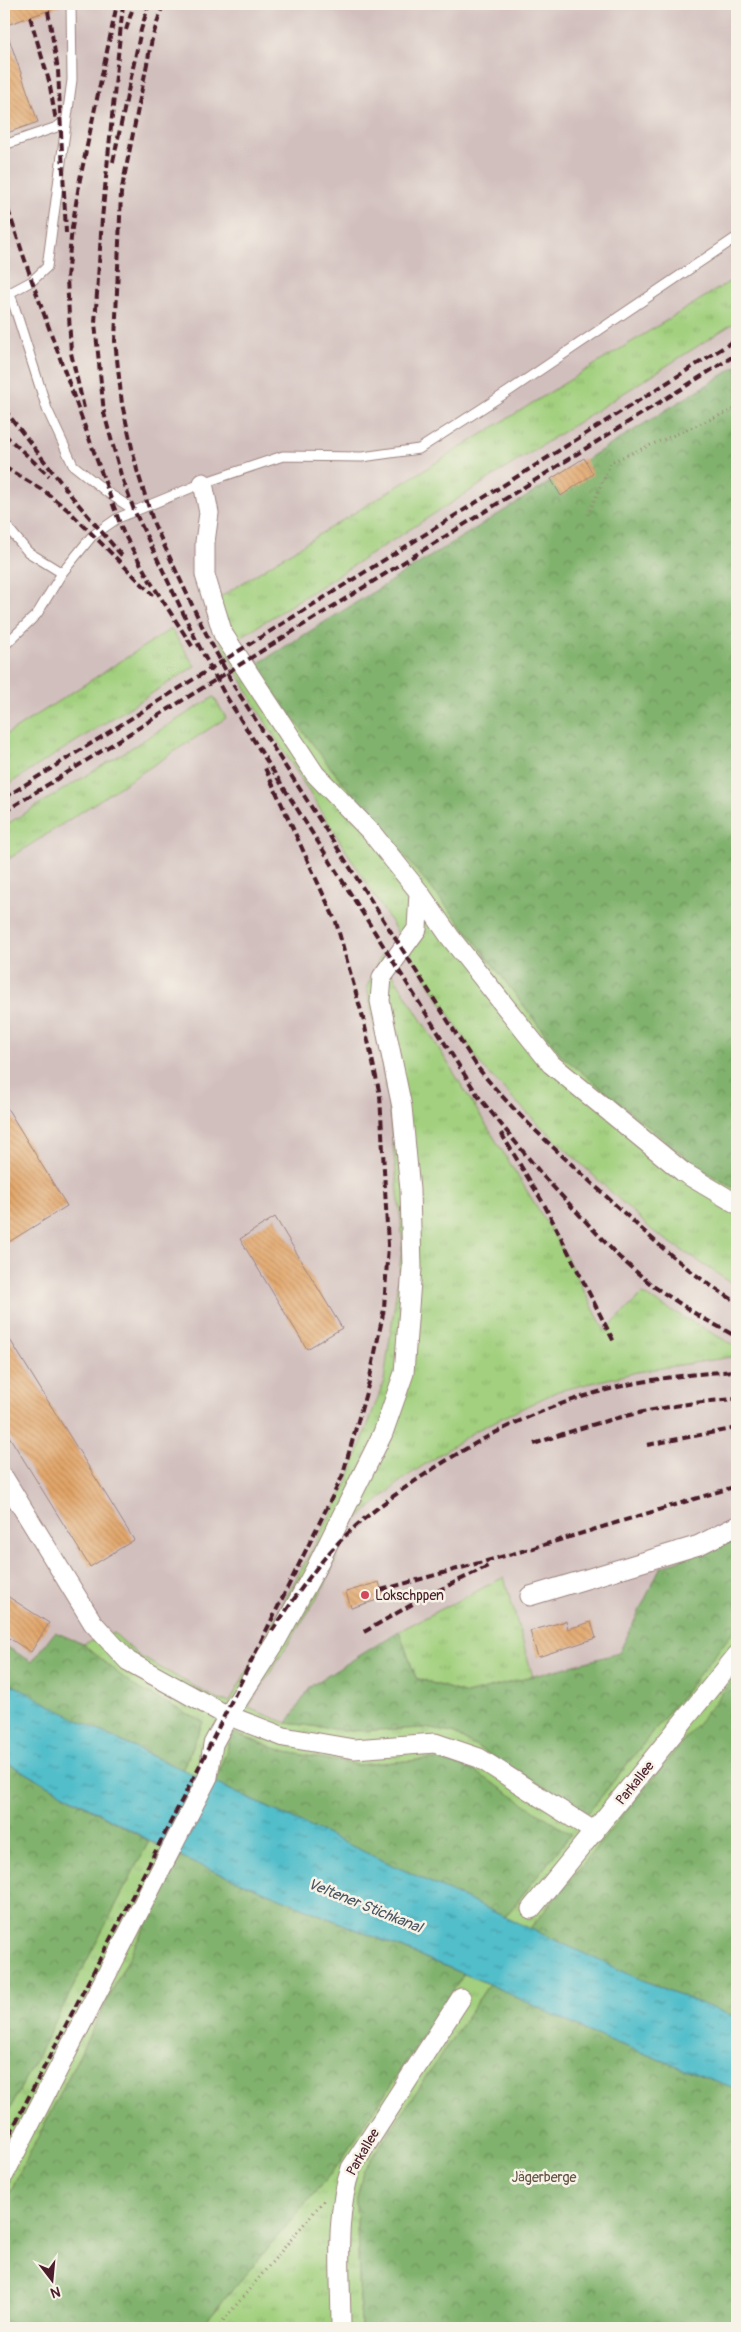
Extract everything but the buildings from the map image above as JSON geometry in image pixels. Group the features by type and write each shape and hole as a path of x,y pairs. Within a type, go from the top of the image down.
{"street":[{"path":"203,484 209,513 205,542 205,575 223,634 315,774 371,832 419,892 450,937 550,1064 684,1172 737,1204"},
{"path":"4,2175 208,1777 213,1744 228,1716 275,1643 315,1570 383,1432 404,1373 412,1268 410,1190 402,1107 380,1001 382,977 417,929 419,892"},
{"path":"4,1478 93,1623 128,1661 228,1716 284,1737 354,1749 435,1743 479,1758 595,1832"},
{"path":"530,1596 699,1545 737,1526"},
{"name":"Parkallee","path":"531,1909 737,1655"},
{"name":"Parkallee","path":"341,2328 340,2214 343,2190 351,2168 461,1998"}],"lane":[{"path":"71,4 72,72 47,267 32,281 7,295 47,409 73,465 108,493 134,510"},
{"path":"4,145 57,127 67,119"},
{"path":"4,646 37,614 62,573 92,536 118,518 203,484 283,456 362,457 419,449 509,391 737,237"},
{"path":"4,523 28,552 62,573"}],"path":[{"path":"588,515 611,462 737,408"},
{"path":"217,2328 306,2221"}],"shaded area":[{"path":"4,4 737,4 737,277 205,607 217,636 259,712 480,1064 533,1119 653,1231 737,1287 737,1347 643,1294 605,1332 556,1238 380,955 367,987 388,1096 403,1243 384,1381 345,1488 323,1537 230,1702 219,1700 139,1656 114,1633 83,1644 55,1632 32,1662 4,1645 4,862 226,718 214,697 4,826 4,787 195,666 171,629 4,736"},
{"path":"737,321 737,366 254,666 236,639"},
{"path":"737,1356 737,1535 660,1568 619,1653 533,1677 504,1578 399,1631 311,1686 287,1723 248,1708 325,1585 350,1525 403,1479 475,1431 558,1391 637,1372"}],"green space":[{"path":"737,277 737,321 236,640 330,767 468,932 562,1056 695,1165 737,1190 737,1287 653,1231 533,1119 480,1064 259,712 217,636 205,607"},
{"path":"737,366 737,1190 695,1165 562,1056 468,932 330,767 254,666"},
{"path":"171,629 195,666 4,787 4,736"},
{"path":"214,697 226,718 4,862 4,826"},
{"path":"381,955 556,1238 605,1331 642,1294 737,1347 737,1356 637,1372 558,1391 475,1431 403,1479 350,1526 325,1585 248,1708 287,1723 350,1731 426,1728 453,1733 588,1813 737,1627 737,1675 530,1929 505,1917 571,1834 431,1759 357,1765 286,1752 233,1733 215,1783 182,1770 203,1722 132,1685 83,1644 114,1633 139,1656 219,1700 230,1702 345,1488 384,1381 403,1243 388,1096 367,987"},
{"path":"737,1535 737,1627 588,1813 453,1733 426,1728 350,1731 287,1723 311,1686 399,1631 416,1678 467,1694 619,1653 660,1568"},
{"path":"504,1577 533,1677 467,1694 416,1678 399,1631"},
{"path":"55,1632 83,1644 132,1685 203,1722 182,1770 62,1713 4,1680 4,1645 32,1662"},
{"path":"737,1675 737,2018 635,1977 530,1929"},
{"path":"233,1733 286,1752 357,1765 432,1759 470,1768 571,1834 505,1917 215,1783"},
{"path":"4,1761 149,1841 4,2120"},
{"path":"149,1841 180,1857 4,2204 4,2120"},
{"path":"180,1857 464,1974 338,2165 200,2328 4,2328 4,2204"},
{"path":"464,1974 489,1984 363,2171 356,2203 361,2328 200,2328 338,2165"},
{"name":"Jägerberge","path":"489,1984 591,2033 737,2089 737,2328 361,2328 356,2203 363,2171"}],"water":[{"name":"Veltener Stichkanal","path":"4,1680 81,1722 134,1748 215,1783 635,1977 737,2018 737,2089 591,2033 489,1984 180,1857 4,1761"}],"railway":[{"path":"84,408 71,353 67,278 72,228 80,179 117,4"},
{"path":"123,4 102,219 95,323 104,413 121,475 134,510 197,642 224,693 478,1096 543,1176 619,1257 653,1286 699,1316 737,1337"},
{"path":"126,30 134,4"},
{"path":"113,162 141,30 149,4"},
{"path":"163,4 152,39 121,193 115,341 122,404 137,470 154,524 202,626 234,686 478,1068 505,1100 534,1129 646,1233 699,1277 737,1302"},
{"path":"48,11 58,70 66,233"},
{"path":"30,17 49,81 56,121"},
{"path":"4,198 123,532 150,581 194,649"},
{"path":"4,798 737,339"},
{"path":"4,812 737,354"},
{"path":"4,409 73,498 123,557"},
{"path":"4,434 49,476"},
{"path":"4,467 43,490 69,511 153,595"},
{"path":"4,2145 199,1767 342,1477 369,1382 384,1309 388,1245 380,1095 363,1018 336,922 265,768"},
{"path":"501,1133 545,1206 614,1342"},
{"path":"272,1631 322,1561 353,1529 377,1508 404,1489 480,1441 514,1423 584,1396 657,1379 737,1371"},
{"path":"534,1444 584,1427 634,1414 685,1404 737,1399"},
{"path":"647,1445 737,1428"},
{"path":"381,1590 530,1549 737,1486"},
{"path":"364,1632 425,1597 488,1566"}],"place":[{"name":"Lokschppen","path":"365,1595"}]}
